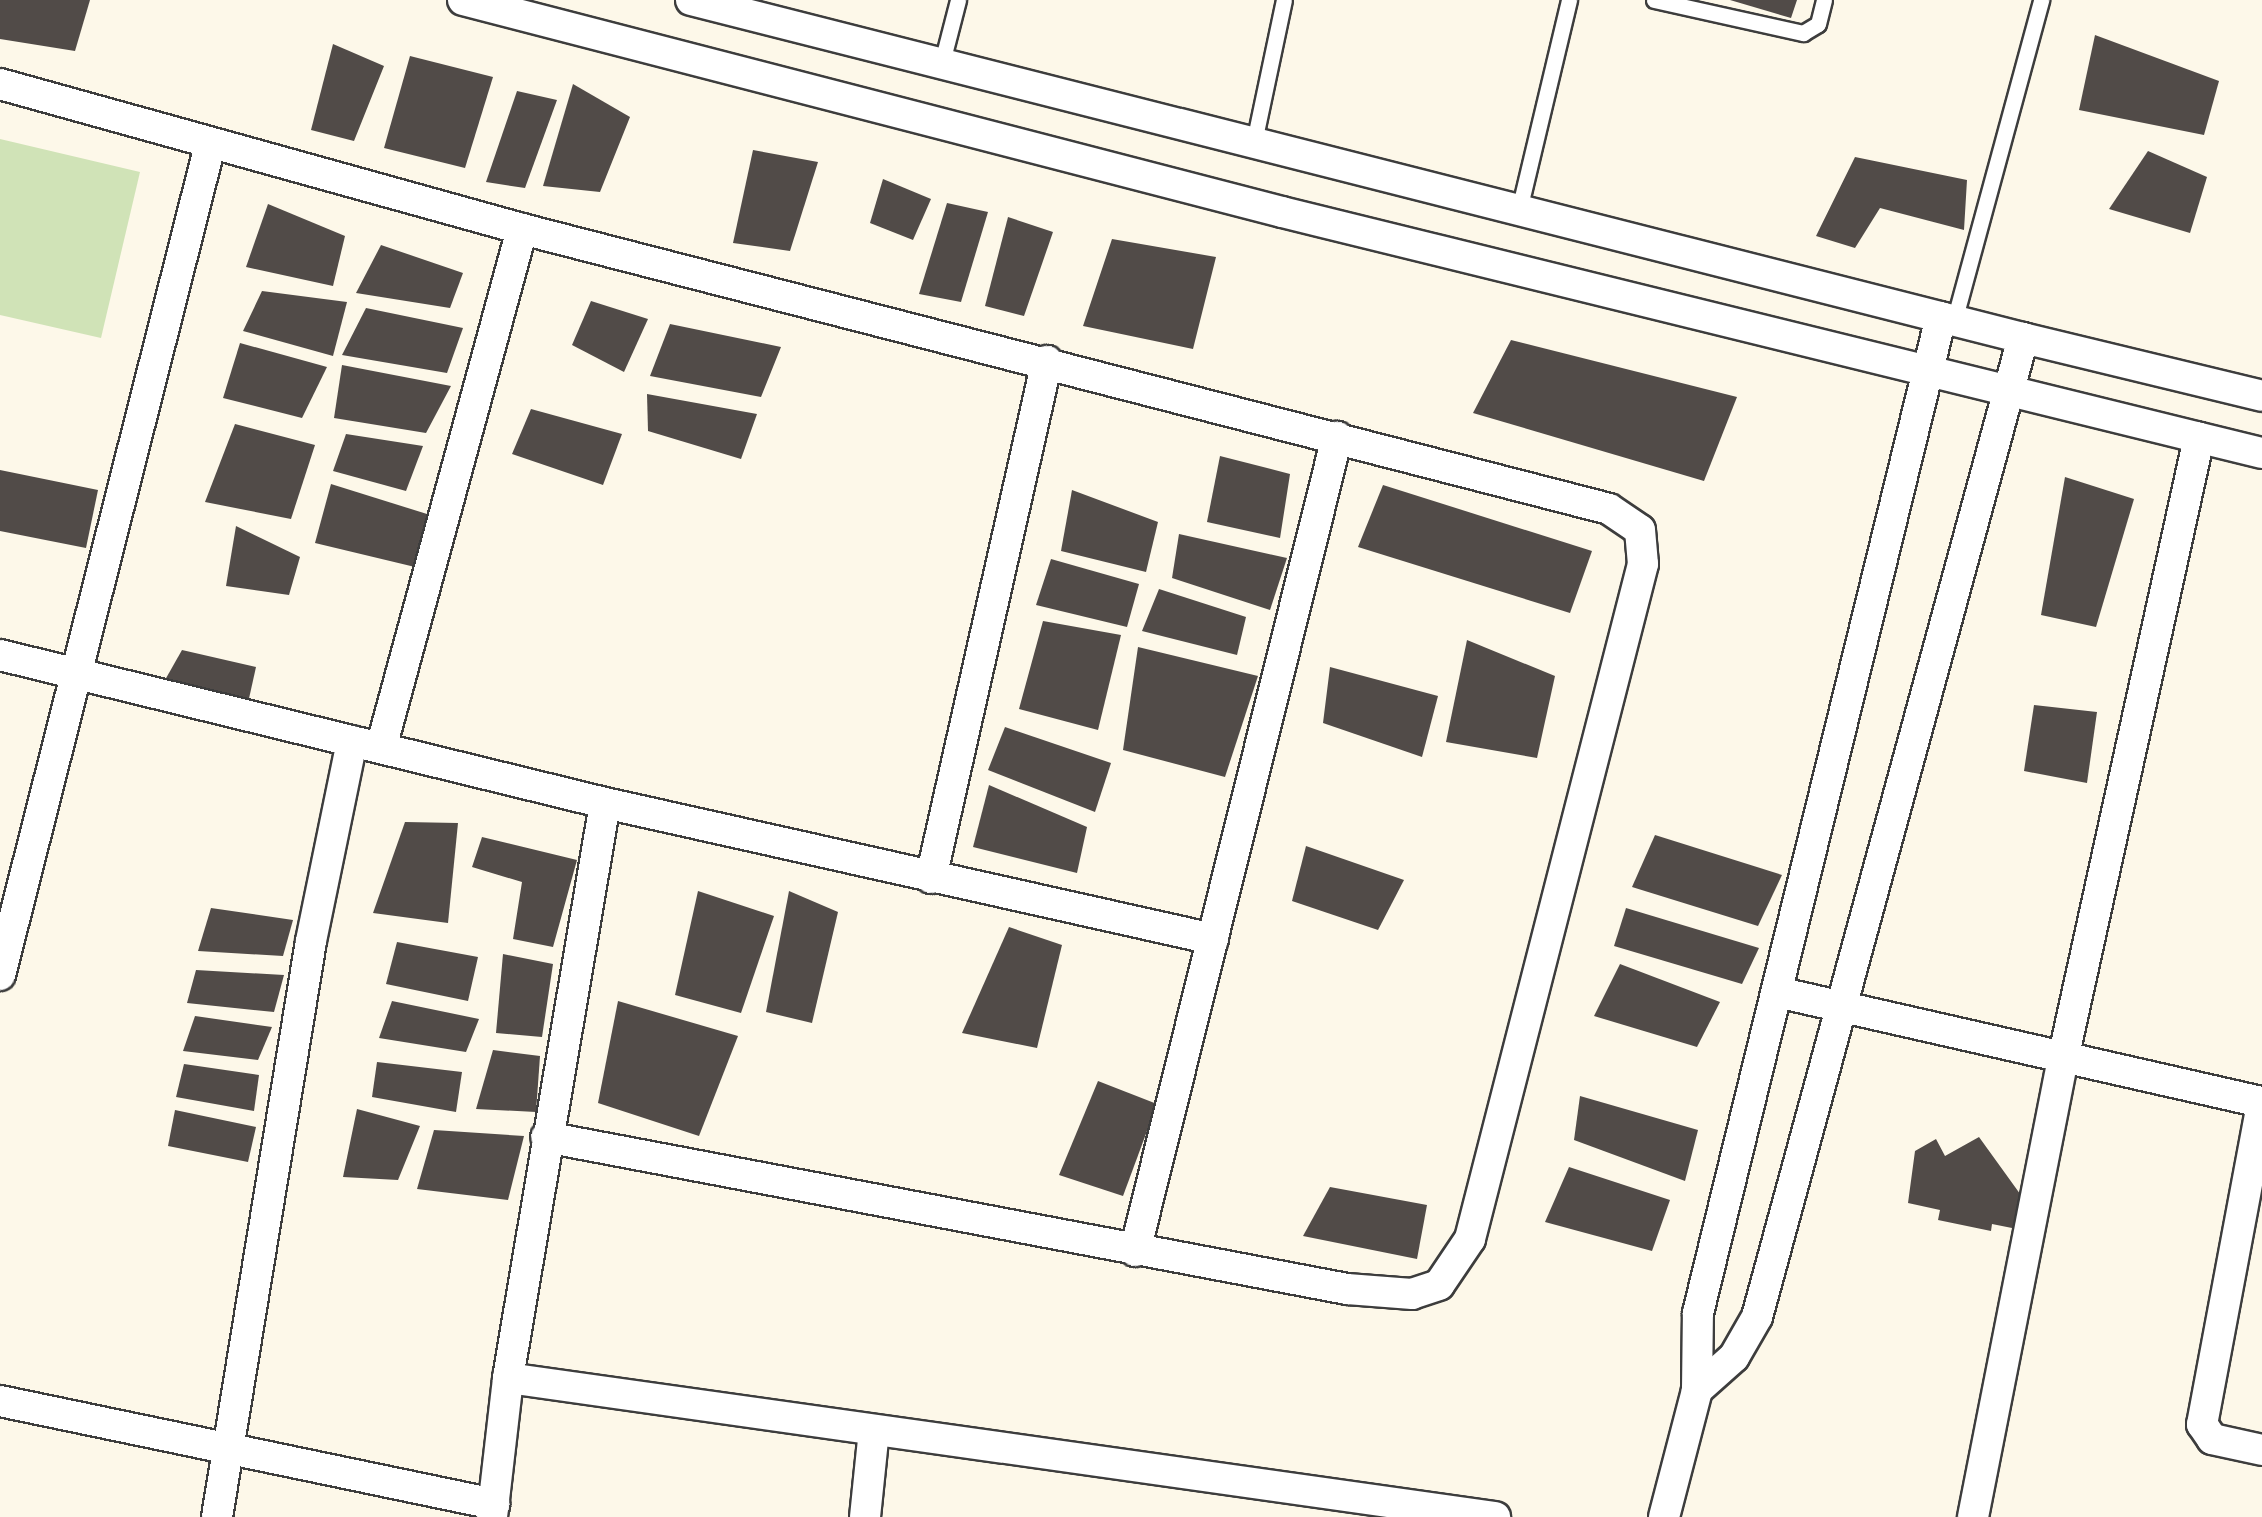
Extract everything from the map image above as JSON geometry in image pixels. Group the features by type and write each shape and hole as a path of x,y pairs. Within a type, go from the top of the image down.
{"street":[{"path":"463,0 1282,212 2262,453"},
{"path":"691,0 2262,396"},
{"path":"0,84 522,229 1047,361 1608,509 1640,530 1643,564 1460,1262 1440,1285 1384,1294 1135,1251 546,1137"},
{"path":"0,974 210,144"},
{"path":"217,1517 311,942 522,229"},
{"path":"1664,1517 1697,1390 1698,1312 1928,370 1948,319"},
{"path":"1697,1390 1734,1357 1757,1317 2023,338"},
{"path":"931,878 1047,361"},
{"path":"1135,1251 1337,437"},
{"path":"1973,1517 2063,1059 2198,438"},
{"path":"0,656 604,803 1213,940"},
{"path":"0,1401 493,1510 508,1378 604,803"},
{"path":"1777,992 2262,1104 2202,1424 2212,1439 2262,1450"},
{"path":"508,1378 1384,1509 1495,1517"},
{"path":"865,1517 874,1430"}],"lane":[{"path":"942,62 958,0"},
{"path":"1254,142 1284,0"},
{"path":"1518,210 1570,0"},
{"path":"1654,0 1802,34 1818,24 1824,0"},
{"path":"1948,319 2040,0"}],"green space":[{"path":"0,139 140,172 101,338 0,315"}],"building":[{"path":"0,0 90,0 75,51 0,39"},
{"path":"1730,0 1797,0 1791,18"},
{"path":"2095,35 2219,81 2204,135 2079,110"},
{"path":"333,44 384,66 354,141 311,130"},
{"path":"410,56 493,77 465,168 384,148"},
{"path":"573,84 630,117 600,192 543,186"},
{"path":"517,91 557,100 525,188 486,182"},
{"path":"753,150 818,162 790,251 733,243"},
{"path":"2148,151 2207,177 2190,233 2109,209"},
{"path":"1855,157 1967,180 1964,230 1880,208 1855,248 1816,236"},
{"path":"883,179 931,199 913,240 870,223"},
{"path":"947,203 988,212 961,302 919,294"},
{"path":"268,204 345,236 333,286 246,267"},
{"path":"1008,217 1053,232 1024,316 985,306"},
{"path":"1112,239 1216,257 1193,349 1083,326"},
{"path":"381,245 463,273 450,308 356,293"},
{"path":"262,291 347,302 333,356 243,331"},
{"path":"591,301 648,319 624,372 572,345"},
{"path":"366,308 463,328 447,373 342,355"},
{"path":"670,324 781,347 761,397 650,376"},
{"path":"1511,340 1737,397 1704,481 1473,413"},
{"path":"240,343 327,367 302,418 223,398"},
{"path":"342,365 451,386 426,433 334,418"},
{"path":"647,394 757,414 741,459 648,431"},
{"path":"531,409 622,434 603,485 512,454"},
{"path":"235,424 315,445 291,519 205,502"},
{"path":"346,434 423,446 406,491 333,471"},
{"path":"1220,456 1290,474 1280,538 1207,522"},
{"path":"0,470 98,490 86,548 0,531"},
{"path":"2065,477 2134,499 2096,627 2041,615"},
{"path":"331,484 427,514 415,567 315,543"},
{"path":"1383,485 1592,551 1570,613 1358,547"},
{"path":"1072,490 1158,522 1146,572 1061,551"},
{"path":"236,526 300,557 289,595 226,586"},
{"path":"1179,534 1287,558 1270,610 1172,578"},
{"path":"1051,559 1139,584 1127,627 1036,605"},
{"path":"1159,589 1246,617 1237,655 1142,631"},
{"path":"1043,621 1121,635 1098,730 1019,709"},
{"path":"1467,640 1555,676 1537,758 1446,742"},
{"path":"1138,647 1258,676 1225,777 1123,750"},
{"path":"182,650 256,667 248,703 165,680"},
{"path":"1330,667 1438,696 1422,757 1323,723"},
{"path":"2034,705 2097,712 2087,783 2024,771"},
{"path":"1005,727 1111,763 1095,812 988,770"},
{"path":"989,785 1087,827 1077,873 973,847"},
{"path":"405,822 458,823 448,923 373,913"},
{"path":"1655,835 1782,875 1758,926 1632,887"},
{"path":"482,837 577,860 553,947 513,939 522,882 472,867"},
{"path":"1306,846 1404,880 1378,930 1292,901"},
{"path":"698,891 774,916 741,1013 675,995"},
{"path":"789,891 838,912 812,1023 766,1012"},
{"path":"211,908 293,920 283,956 198,951"},
{"path":"1626,908 1759,948 1742,984 1614,946"},
{"path":"1009,927 1062,945 1037,1048 962,1033"},
{"path":"397,942 478,957 468,1001 386,984"},
{"path":"503,954 553,964 542,1037 496,1033"},
{"path":"1620,964 1720,1002 1697,1047 1594,1016"},
{"path":"196,970 284,975 274,1012 187,1003"},
{"path":"392,1001 479,1019 466,1052 379,1038"},
{"path":"618,1001 738,1036 699,1136 598,1103"},
{"path":"195,1016 272,1027 258,1060 183,1051"},
{"path":"493,1050 540,1056 536,1112 476,1109"},
{"path":"377,1062 462,1072 456,1112 372,1097"},
{"path":"184,1064 259,1075 254,1111 176,1097"},
{"path":"1098,1081 1157,1104 1123,1196 1059,1175"},
{"path":"1580,1096 1698,1130 1685,1181 1574,1140"},
{"path":"357,1109 420,1126 398,1180 343,1177"},
{"path":"175,1110 256,1127 248,1162 168,1146"},
{"path":"434,1130 524,1136 508,1200 417,1189"},
{"path":"1979,1137 2023,1198 2017,1229 1992,1224 1991,1231 1938,1220 1940,1210 1908,1203 1915,1151 1936,1139 1945,1156"},
{"path":"1569,1167 1670,1200 1652,1251 1545,1222"},
{"path":"1330,1187 1427,1205 1417,1259 1303,1236"}]}
